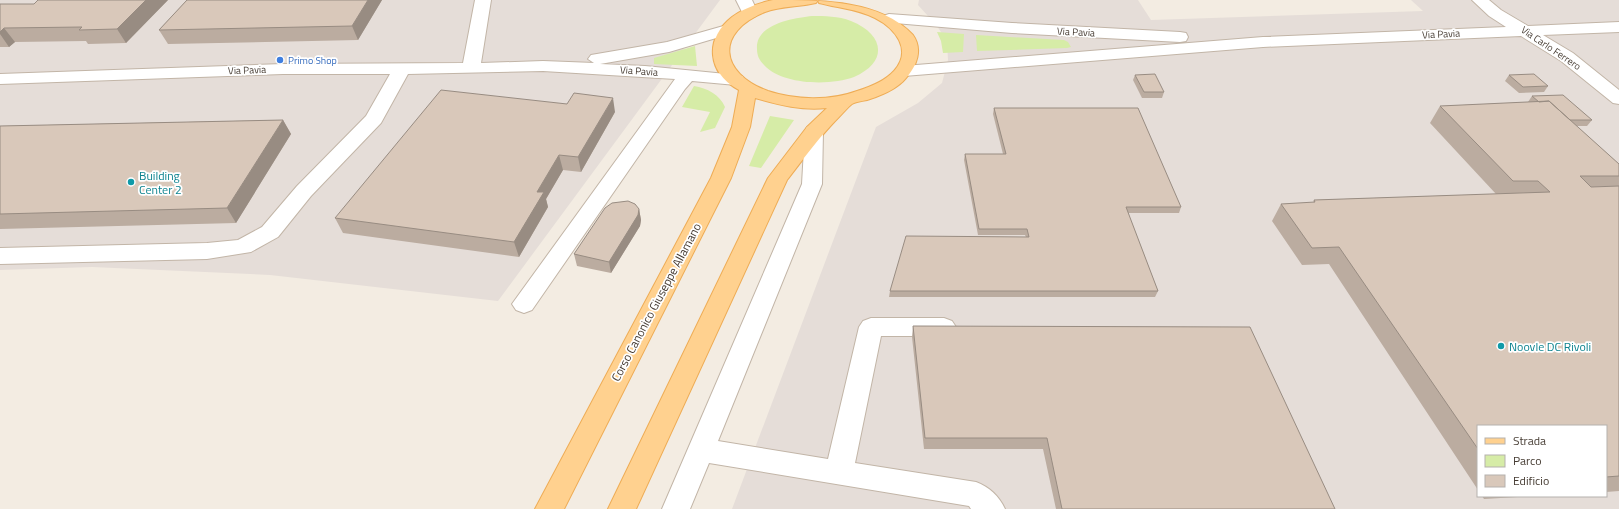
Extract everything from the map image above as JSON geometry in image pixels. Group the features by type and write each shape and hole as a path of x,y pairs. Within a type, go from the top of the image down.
{"main road":[{"path":"810,0 793,0 767,6 747,7 727,30 720,47 722,64 742,84 777,99 811,104 845,101 870,94 890,84 904,71 910,57 910,43 902,30 879,10 850,3 825,0"},
{"name":"Corso Canonico Giuseppe Allamano","path":"549,509 721,178 741,127 742,84"},
{"path":"622,509 778,178 814,132 845,101"}],"street":[{"path":"471,68 482,0"},
{"name":"Via Carlo Ferrero","path":"1480,0 1495,12 1567,57 1619,99"},
{"name":"Via Pavia","path":"879,10 1012,28 1263,42"},
{"name":"Via Pavia","path":"904,71 1263,42 1619,27"},
{"name":"Via Pavia","path":"542,66 622,56 669,47 727,30"},
{"name":"Via Pavia","path":"0,79 283,69 542,66 688,75 742,84"},
{"path":"0,256 207,251 243,247 270,232 304,191 374,119 402,68"},
{"path":"524,304 679,85 688,75"},
{"path":"676,509 812,184 814,132"},
{"path":"839,472 871,327 965,327"},
{"path":"701,450 976,495 991,509"}],"shaded area":[{"path":"0,0 720,0 498,301 270,275 92,267 0,270"},
{"path":"919,0 1138,0 1151,20 1423,11 1411,0 1619,0 1619,509 732,509 876,127 918,103 942,83 948,60 947,41 937,26 918,5"}],"green space":[{"path":"812,16 841,18 851,21 870,33 876,40 878,48 877,56 873,64 865,71 854,77 832,82 807,82 794,80 782,77 772,72 764,65 758,55 758,40 762,34 777,24 796,18"},
{"path":"937,32 964,34 963,52 943,53 941,41"},
{"path":"976,35 1064,40 1068,42 1071,47 977,51"},
{"path":"695,46 697,66 654,64 654,58"},
{"path":"694,86 704,88 712,93 720,99 725,107 715,128 700,132 710,112 682,107"},
{"path":"770,116 794,120 761,168 749,166"}],"building":[{"path":"38,0 146,0 117,29 79,30 82,27 4,28 0,32 0,4 34,4"},
{"path":"187,0 368,0 352,26 159,30"},
{"path":"1155,74 1164,92 1144,92 1135,75"},
{"path":"1534,74 1548,86 1523,87 1509,75"},
{"path":"441,90 567,104 574,93 613,98 578,157 559,155 537,192 544,192 514,242 335,218"},
{"path":"1563,95 1592,120 1570,120 1549,101 1539,102 1532,96"},
{"name":"Noovle DC Rivoli","path":"1549,101 1619,164 1619,176 1580,176 1591,187 1619,186 1619,476 1607,477 1607,425 1477,425 1477,448 1339,247 1312,248 1281,204 1315,202 1314,200 1550,192 1538,181 1513,181 1440,106"},
{"path":"994,108 1138,108 1181,207 1126,207 1158,291 890,291 906,236 1029,237 1027,229 979,229 965,154 1006,154"},
{"name":"Building Center 2","path":"283,120 227,208 0,214 0,126"},
{"path":"628,201 635,204 639,209 638,215 609,262 574,254 605,208 612,203"},
{"path":"913,326 1250,327 1335,509 1062,509 1047,438 925,438"}],"place":[{"name":"Primo Shop","path":"280,60"},
{"name":"Building Center 2","path":"131,182"},
{"name":"Noovle DC Rivoli","path":"1501,346"}]}
